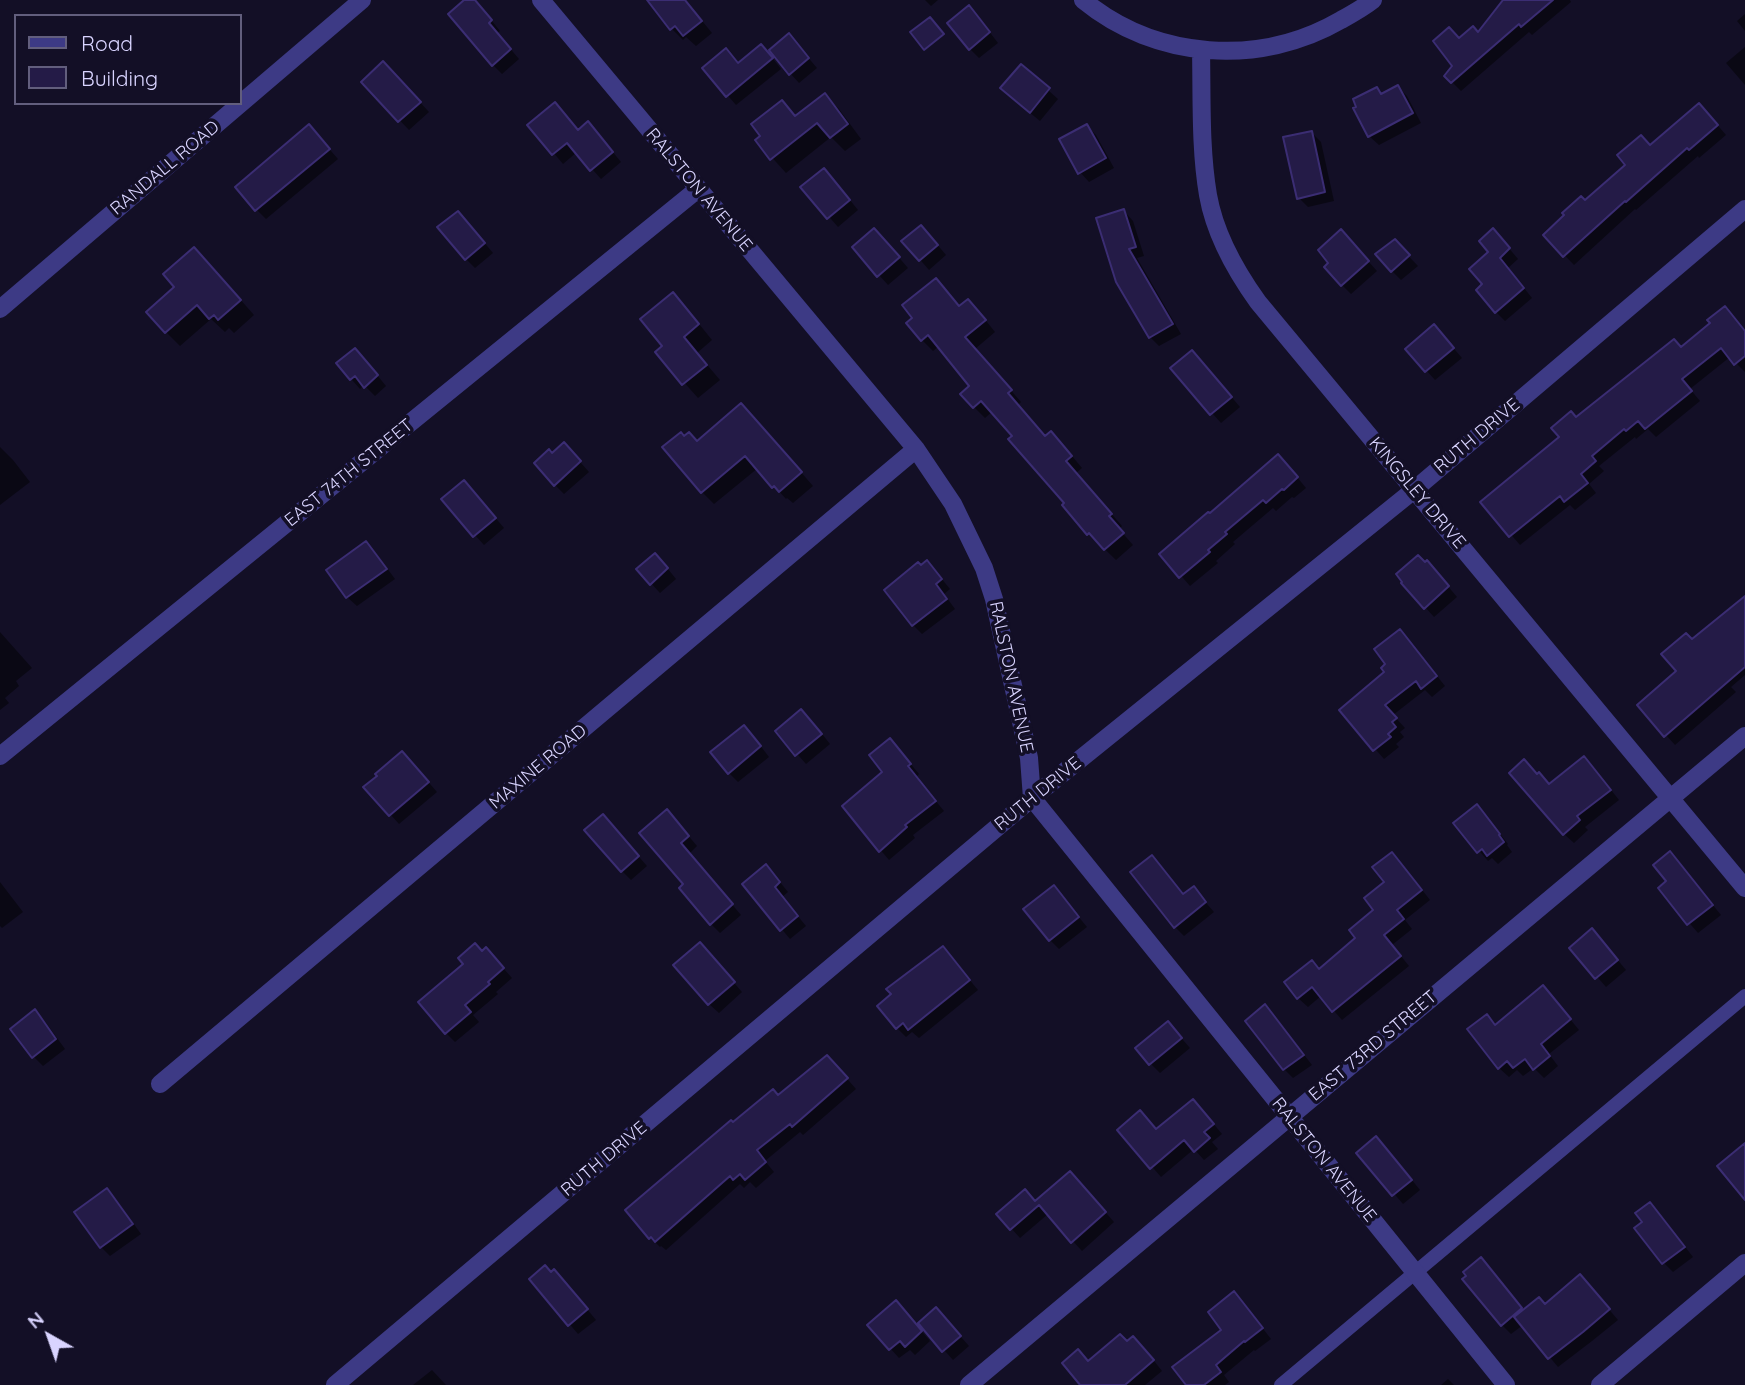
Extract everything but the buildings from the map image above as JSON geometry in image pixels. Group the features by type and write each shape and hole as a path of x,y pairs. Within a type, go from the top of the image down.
{"street":[{"name":"RANDALL ROAD","path":"242,102 362,0"},
{"name":"RALSTON AVENUE","path":"541,0 916,449 953,504 984,568 994,599 1029,758 1031,798 1506,1385"},
{"path":"1083,0 1116,23 1168,44 1201,50 1248,51 1293,42 1326,29 1373,0"},
{"name":"KINGSLEY DRIVE","path":"1201,50 1208,197 1227,252 1244,283 1745,888"},
{"name":"RANDALL ROAD","path":"0,309 239,105"},
{"name":"EAST 74TH STREET","path":"0,756 698,189"},
{"name":"RUTH DRIVE","path":"335,1385 1031,798 1414,490 1745,209"},
{"name":"MAXINE ROAD","path":"160,1084 916,449"},
{"name":"EAST 73RD STREET","path":"969,1385 1745,736"},
{"path":"1600,1385 1745,1263"}],"lane":[{"path":"1280,1385 1745,996"}]}
